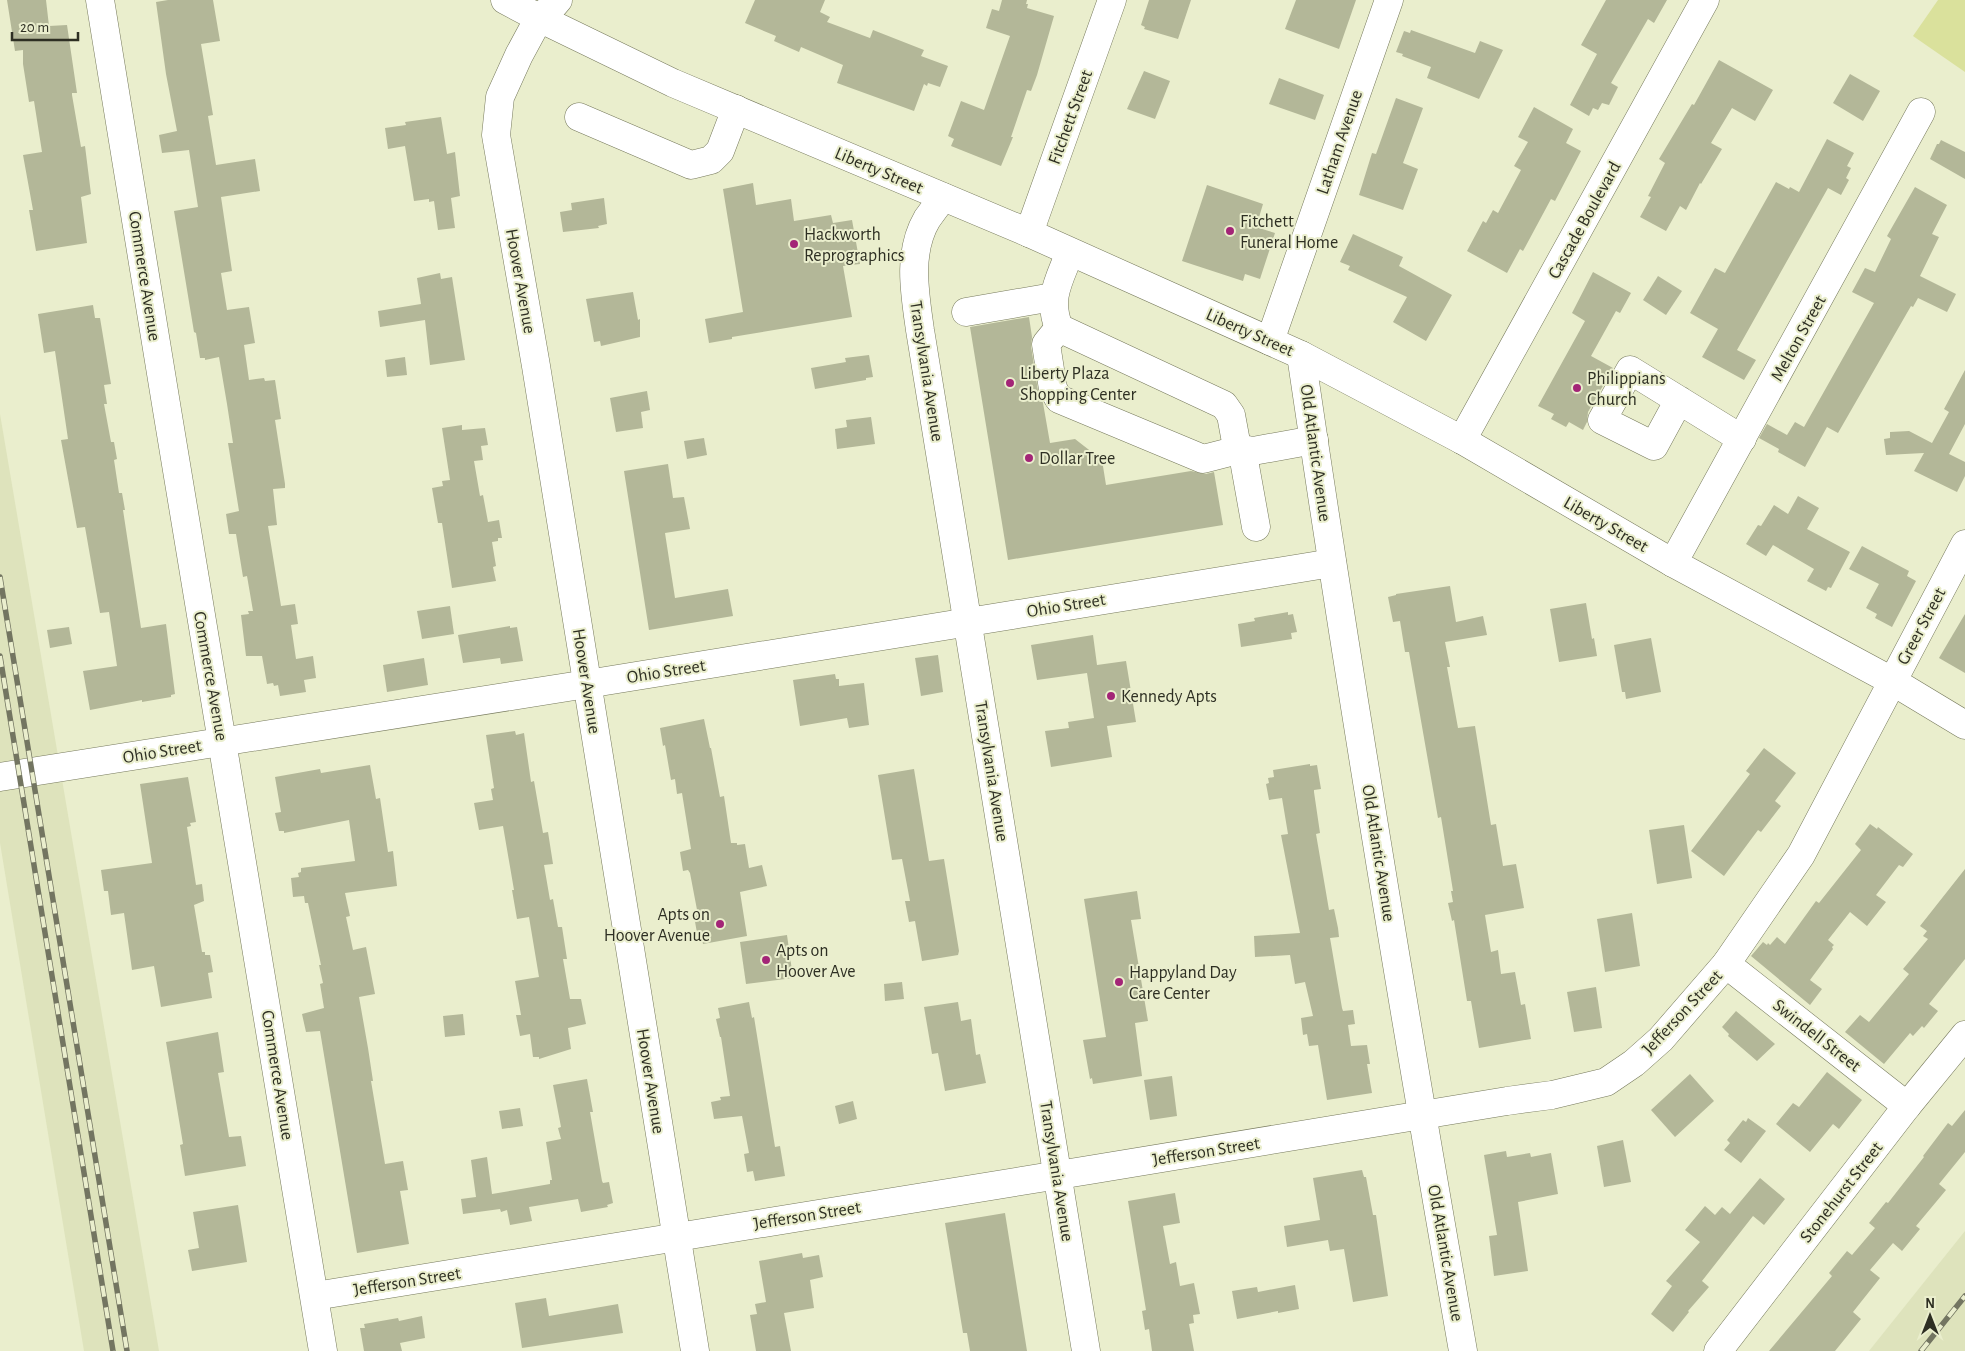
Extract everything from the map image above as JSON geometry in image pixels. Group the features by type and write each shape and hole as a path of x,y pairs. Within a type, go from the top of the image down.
{"street":[{"name":"Commerce Avenue","path":"100,0 323,1351"},
{"name":"Liberty Street","path":"505,0 548,9 673,82 1029,234 1301,355 1462,440 1673,563 1892,681 1965,725"},
{"name":"Fitchett Street","path":"1029,234 1112,0"},
{"name":"Latham Avenue","path":"1270,341 1389,0"},
{"name":"Cascade Boulevard","path":"1462,440 1705,0"},
{"name":"Hoover Avenue","path":"548,9 519,55 500,97 496,135 587,684 694,1351"},
{"path":"579,117 692,165 712,160 720,151 736,109"},
{"name":"Melton Street","path":"1673,563 1921,112"},
{"name":"Transylvania Avenue","path":"943,197 926,220 913,265 914,282 920,330 1086,1351"},
{"path":"1070,252 1053,297 1054,314 1059,328 1224,405 1231,415 1236,442 1242,449 1256,527"},
{"path":"966,312 1053,297"},
{"path":"1059,328 1046,344 1053,388 1059,399 1203,459 1242,449 1253,451 1314,440"},
{"name":"Old Atlantic Avenue","path":"1301,355 1332,563 1422,1115 1463,1351"},
{"path":"1680,400 1742,439"},
{"name":"Greer Street","path":"1892,681 1965,544"},
{"name":"Ohio Street","path":"0,777 1332,563"},
{"name":"Jefferson Street","path":"315,1296 1552,1095 1606,1082 1634,1063 1661,1039 1726,964 1801,855 1892,681"},
{"name":"Swindell Street","path":"1726,964 1907,1106"},
{"name":"Stonehurst Street","path":"1718,1351 1907,1106 1965,1035"}],"shaded area":[{"path":"0,414 159,1351 84,1351 0,843"},
{"path":"1965,1231 1965,1351 1869,1351"}],"green space":[{"path":"1938,0 1965,0 1965,72 1913,36"}],"building":[{"path":"7,0 46,0 49,26 67,25 77,93 72,93 72,95 81,147 85,146 91,194 81,197 87,243 36,251 29,210 33,210 23,155 42,152 34,101 29,102 23,64 23,50 15,51"},
{"path":"168,0 213,0 220,41 201,44 213,115 208,116 216,165 255,159 260,191 221,197 232,271 221,273 227,310 249,307 255,343 244,345 249,380 264,378 265,381 275,380 281,419 275,420 285,488 273,489 277,525 268,526 281,606 295,604 298,624 291,625 296,659 313,656 316,678 304,680 306,692 280,696 278,685 274,686 273,683 267,684 262,656 246,656 241,615 249,614 248,611 253,611 247,576 243,577 236,534 229,534 226,514 239,511 228,443 233,443 227,404 219,357 205,360 205,358 200,358 174,211 198,207 189,150 162,153 159,135 177,131 166,74 156,2"},
{"path":"755,0 825,0 820,12 830,17 827,22 870,38 873,30 924,50 921,56 948,66 940,87 928,83 927,86 924,84 914,111 837,83 843,65 801,47 799,52 774,41 776,36 745,23"},
{"path":"1002,0 1027,0 1027,8 1054,16 1037,75 1031,91 1027,90 1011,137 1013,137 1001,166 951,146 954,139 948,136 961,101 984,110 1010,36 986,28 992,9 999,11"},
{"path":"1149,0 1191,0 1178,39 1144,29 1145,27 1141,25"},
{"path":"1296,0 1356,0 1339,49 1285,29"},
{"path":"1606,0 1667,0 1654,23 1648,19 1611,83 1618,87 1609,105 1602,103 1598,110 1593,108 1589,116 1570,105 1597,54 1581,45"},
{"path":"1411,30 1475,53 1480,41 1503,50 1479,99 1427,78 1431,67 1396,52 1404,31 1410,33"},
{"path":"1719,60 1773,90 1755,121 1732,108 1711,143 1722,149 1700,183 1686,210 1680,206 1666,231 1640,217 1651,197 1648,196 1665,163 1659,159 1692,104 1694,105"},
{"path":"1144,71 1170,81 1155,119 1127,109"},
{"path":"1850,74 1880,91 1863,121 1833,103"},
{"path":"1279,78 1324,95 1315,120 1269,104"},
{"path":"1396,98 1423,108 1403,163 1418,169 1403,210 1359,195 1372,153 1376,154"},
{"path":"1534,107 1573,129 1566,143 1581,151 1555,201 1551,199 1523,251 1520,249 1507,273 1467,251 1483,221 1486,223 1493,210 1498,213 1521,170 1514,166 1528,142 1518,137"},
{"path":"441,117 447,154 455,152 460,196 451,198 455,228 438,230 434,201 429,202 429,199 414,201 405,146 388,149 385,128 406,125 405,122"},
{"path":"1827,139 1854,153 1847,166 1851,168 1846,178 1849,180 1841,195 1828,188 1737,350 1756,360 1744,380 1702,357 1718,329 1690,313 1715,268 1725,273 1776,182 1799,192"},
{"path":"1941,140 1965,152 1965,179 1930,159"},
{"name":"Hackworth Reprographics","path":"753,183 756,205 791,199 794,221 831,215 833,223 852,220 860,264 843,266 852,317 732,337 732,339 709,343 705,319 743,312 723,189"},
{"name":"Fitchett Funeral Home","path":"1207,185 1263,204 1257,224 1260,225 1259,228 1275,233 1260,279 1245,274 1243,281 1182,261"},
{"path":"1915,187 1947,205 1932,234 1939,237 1920,276 1956,294 1947,312 1918,298 1913,307 1911,306 1838,433 1827,427 1805,467 1778,452 1779,449 1759,438 1767,424 1787,435 1795,422 1804,427 1874,303 1852,292 1865,268 1875,272 1891,239 1887,236"},
{"path":"604,198 607,224 598,226 599,228 563,232 560,212 572,210 571,203"},
{"path":"1353,234 1403,257 1399,266 1452,295 1426,341 1393,322 1407,297 1348,270 1350,266 1340,262"},
{"path":"1593,272 1631,293 1620,313 1616,311 1591,356 1613,368 1588,412 1587,422 1583,430 1569,422 1566,427 1551,419 1554,414 1538,406 1585,321 1572,313"},
{"path":"440,273 441,279 452,277 465,360 430,365 425,320 380,327 378,311 421,304 417,278"},
{"path":"1658,276 1682,291 1666,315 1643,300"},
{"path":"633,292 638,320 640,319 640,337 601,346 600,341 594,342 586,299"},
{"path":"93,305 95,318 100,318 111,384 104,385 107,404 104,404 111,442 114,442 117,459 114,460 119,493 122,493 125,510 123,510 141,628 166,624 175,694 171,695 171,697 142,702 142,700 90,710 83,671 117,666 109,612 100,613 85,527 77,528 61,440 68,439 55,351 44,353 38,314"},
{"name":"Liberty Plaza Shopping Center","path":"1029,317 1032,337 1031,346 1038,391 1043,403 1050,443 1075,439 1102,460 1106,485 1191,471 1206,474 1214,472 1223,525 1008,560 970,327"},
{"path":"869,355 873,377 866,378 866,380 815,389 811,368 846,362 845,358"},
{"path":"405,357 407,375 387,377 385,360"},
{"path":"1965,370 1965,424 1949,454 1965,462 1965,476 1957,492 1914,471 1924,453 1886,455 1884,439 1890,438 1890,432 1909,431 1932,443 1949,412 1944,409"},
{"path":"647,391 650,410 641,412 643,428 616,432 610,398"},
{"path":"871,417 875,444 837,449 835,429 847,427 846,420"},
{"path":"462,425 462,430 485,428 488,445 481,446 483,460 474,461 480,496 483,495 488,522 499,520 502,538 492,542 496,566 493,567 496,581 452,588 442,523 438,523 432,488 443,486 442,481 450,480 442,428"},
{"path":"704,438 707,455 687,459 684,441"},
{"path":"668,464 673,498 684,497 690,529 665,533 675,598 728,589 733,616 649,630 624,471"},
{"path":"1798,496 1819,508 1807,529 1850,552 1831,588 1828,587 1826,591 1807,581 1814,569 1773,545 1766,556 1746,544 1758,525 1761,526 1774,505 1788,514"},
{"path":"1862,546 1909,571 1907,576 1916,581 1892,627 1875,618 1877,614 1866,608 1879,584 1849,569"},
{"path":"1450,586 1456,622 1483,616 1487,635 1445,642 1450,667 1447,667 1458,728 1475,726 1491,825 1496,824 1503,866 1516,864 1524,908 1485,915 1491,952 1498,950 1501,974 1515,972 1521,1005 1525,1004 1531,1039 1479,1048 1471,1001 1467,1001 1454,920 1452,921 1448,903 1453,902 1451,891 1453,891 1441,817 1438,818 1409,652 1405,652 1400,621 1393,622 1388,597 1396,594"},
{"path":"1586,603 1597,656 1559,662 1550,609"},
{"path":"450,606 454,634 422,639 417,611"},
{"path":"1288,612 1288,615 1293,614 1297,632 1291,633 1292,639 1241,647 1238,624 1255,621 1254,618"},
{"path":"1965,614 1965,673 1939,658"},
{"path":"510,626 510,628 517,627 523,661 501,664 500,658 463,663 458,635"},
{"path":"69,627 72,644 50,648 47,630"},
{"name":"Kennedy Apts","path":"1093,635 1097,665 1126,661 1136,722 1107,726 1112,757 1051,767 1045,731 1069,728 1068,722 1094,718 1087,673 1037,680 1031,645"},
{"path":"1651,638 1661,692 1626,699 1625,692 1622,692 1614,645"},
{"path":"938,655 943,692 921,696 915,658"},
{"path":"424,658 428,685 387,692 383,665"},
{"path":"835,674 836,679 839,679 839,686 864,683 869,725 849,728 847,718 800,726 793,680"},
{"path":"704,719 720,797 724,796 731,843 737,843 737,845 745,844 749,868 762,865 767,886 740,892 747,936 703,944 701,932 697,933 694,916 698,915 690,873 688,870 683,871 680,852 691,849 682,793 677,794 675,779 671,780 660,728"},
{"path":"515,731 516,735 524,733 531,782 534,781 543,833 548,832 553,864 544,865 550,900 553,899 558,927 562,927 567,959 563,959 570,999 581,999 586,1024 568,1028 571,1049 539,1059 539,1057 533,1057 530,1034 520,1036 516,1015 521,1015 515,981 539,977 529,917 517,919 503,826 479,830 474,803 493,800 491,789 494,788 486,735"},
{"path":"1764,748 1796,773 1775,801 1781,806 1761,832 1758,830 1724,876 1691,851 1750,774 1746,771"},
{"path":"1310,764 1310,766 1317,765 1321,789 1314,790 1320,833 1316,834 1329,910 1334,909 1338,928 1339,937 1330,938 1342,1008 1343,1011 1353,1010 1355,1024 1348,1025 1351,1046 1367,1045 1370,1064 1367,1064 1372,1093 1327,1100 1318,1045 1309,1046 1307,1034 1303,1035 1301,1018 1313,1016 1305,982 1295,984 1290,955 1255,957 1254,936 1300,933 1281,835 1288,834 1282,798 1269,800 1266,784 1269,783 1268,778 1274,777 1273,770"},
{"path":"370,765 376,799 380,798 388,852 393,851 397,886 345,893 350,916 346,917 353,950 366,947 375,994 359,997 373,1081 371,1081 385,1164 403,1161 408,1190 400,1191 409,1244 357,1253 320,1031 306,1032 302,1014 324,1008 320,984 323,983 319,965 321,965 308,903 305,903 304,896 293,897 291,878 299,877 298,873 301,872 301,868 355,861 349,820 284,833 284,831 279,831 275,813 281,812 275,777 320,769 321,773"},
{"path":"914,769 929,861 944,859 959,951 958,955 922,961 915,921 909,922 905,901 910,901 902,859 892,860 878,775"},
{"path":"188,777 196,822 190,823 191,826 187,827 196,885 202,884 204,901 194,905 202,952 205,952 205,955 210,955 213,972 208,973 212,998 161,1007 154,966 132,970 124,913 111,915 108,891 104,891 101,870 152,863 140,784"},
{"path":"1870,824 1877,829 1878,827 1913,854 1903,867 1899,865 1876,895 1886,902 1867,926 1850,912 1828,940 1834,945 1833,949 1810,980 1822,989 1810,1005 1751,956 1763,942 1770,945 1777,937 1785,944 1816,901 1819,903 1861,850 1855,844"},
{"path":"1684,825 1692,878 1657,884 1649,830"},
{"path":"1965,869 1965,959 1929,1004 1938,1011 1924,1028 1922,1026 1913,1036 1910,1033 1884,1064 1845,1032 1860,1015 1869,1022 1909,974 1903,969 1928,939 1923,936 1927,931 1920,926"},
{"path":"1137,891 1141,919 1131,920 1148,1021 1135,1023 1142,1076 1093,1084 1092,1078 1090,1079 1083,1040 1106,1037 1084,899"},
{"path":"1632,913 1640,966 1605,972 1597,919"},
{"name":"Apts on Hoover Ave","path":"787,935 793,978 746,984 740,942"},
{"path":"902,982 904,999 885,1001 884,984"},
{"path":"1596,987 1602,1028 1574,1032 1567,992"},
{"path":"749,1002 752,1018 754,1017 775,1147 780,1146 785,1176 755,1181 753,1171 747,1172 744,1154 749,1153 742,1116 714,1119 711,1102 721,1100 720,1097 730,1096 721,1037 716,1019 720,1018 718,1008"},
{"path":"958,1002 961,1021 971,1019 976,1055 980,1054 986,1083 945,1091 938,1053 932,1054 924,1007"},
{"path":"1736,1011 1775,1044 1757,1061 1728,1036 1729,1034 1722,1027"},
{"path":"463,1014 465,1035 445,1037 443,1016"},
{"path":"218,1032 224,1072 218,1073 229,1137 241,1136 246,1166 185,1176 180,1145 183,1144 166,1042"},
{"path":"1827,1072 1862,1100 1839,1129 1833,1124 1810,1152 1776,1124 1793,1103 1799,1107"},
{"path":"1690,1074 1714,1101 1675,1137 1651,1110"},
{"path":"1172,1076 1177,1116 1150,1120 1144,1080"},
{"path":"587,1079 593,1112 590,1112 602,1181 603,1183 609,1182 613,1203 607,1205 608,1207 581,1212 578,1199 529,1207 532,1221 510,1225 507,1210 501,1212 500,1209 463,1214 461,1199 476,1197 471,1160 487,1157 492,1194 550,1184 550,1180 552,1180 546,1142 561,1139 558,1128 561,1127 553,1085"},
{"path":"853,1101 857,1119 839,1124 835,1106"},
{"path":"520,1108 523,1126 502,1129 499,1111"},
{"path":"1965,1110 1965,1152 1939,1184 1946,1190 1916,1226 1920,1229 1902,1251 1893,1243 1870,1270 1880,1278 1853,1312 1861,1319 1835,1351 1769,1351 1832,1276 1829,1273 1847,1251 1852,1255 1875,1228 1869,1223 1886,1202 1888,1203 1948,1123 1952,1126"},
{"path":"1748,1118 1766,1131 1741,1163 1724,1150 1730,1143 1727,1140 1743,1120 1746,1122"},
{"path":"1623,1140 1631,1182 1604,1187 1597,1146"},
{"path":"1506,1151 1507,1157 1530,1153 1531,1157 1551,1153 1558,1194 1518,1202 1528,1271 1494,1276 1489,1236 1497,1235 1484,1155"},
{"path":"1362,1170 1364,1177 1366,1177 1373,1215 1376,1215 1388,1296 1353,1302 1344,1249 1330,1251 1328,1240 1287,1247 1284,1226 1320,1220 1313,1178"},
{"path":"1760,1178 1785,1199 1764,1225 1753,1216 1702,1281 1709,1287 1673,1332 1651,1314 1672,1286 1666,1281 1700,1242 1685,1230 1705,1206 1715,1215 1722,1207 1730,1214"},
{"path":"1175,1193 1180,1223 1163,1226 1170,1264 1176,1262 1180,1286 1194,1283 1200,1314 1193,1315 1194,1323 1189,1324 1194,1351 1152,1351 1149,1329 1145,1330 1142,1311 1146,1310 1128,1201"},
{"path":"238,1205 247,1262 192,1271 188,1250 199,1248 193,1212"},
{"path":"1005,1213 1027,1351 970,1351 967,1333 963,1333 945,1223"},
{"path":"802,1253 803,1258 819,1255 823,1277 810,1280 814,1308 784,1313 791,1351 756,1351 750,1315 757,1314 755,1304 766,1302 759,1261"},
{"path":"1295,1285 1299,1309 1237,1319 1232,1291 1257,1287 1258,1292"},
{"path":"546,1298 549,1316 618,1304 623,1333 522,1348 515,1303"},
{"path":"422,1316 425,1338 400,1343 402,1351 364,1351 360,1328 365,1328 364,1324 398,1318 399,1321"}],"railway":[{"path":"0,577 127,1351"},
{"path":"0,656 113,1351"},
{"path":"1921,1351 1965,1296"}],"place":[{"name":"Fitchett Funeral Home","path":"1230,231"},
{"name":"Hackworth Reprographics","path":"794,244"},
{"name":"Liberty Plaza Shopping Center","path":"1010,383"},
{"name":"Philippians Church","path":"1577,388"},
{"name":"Dollar Tree","path":"1029,458"},
{"name":"Kennedy Apts","path":"1111,696"},
{"name":"Apts on Hoover Avenue","path":"720,924"},
{"name":"Apts on Hoover Ave","path":"766,960"},
{"name":"Happyland Day Care Center","path":"1119,982"}]}
